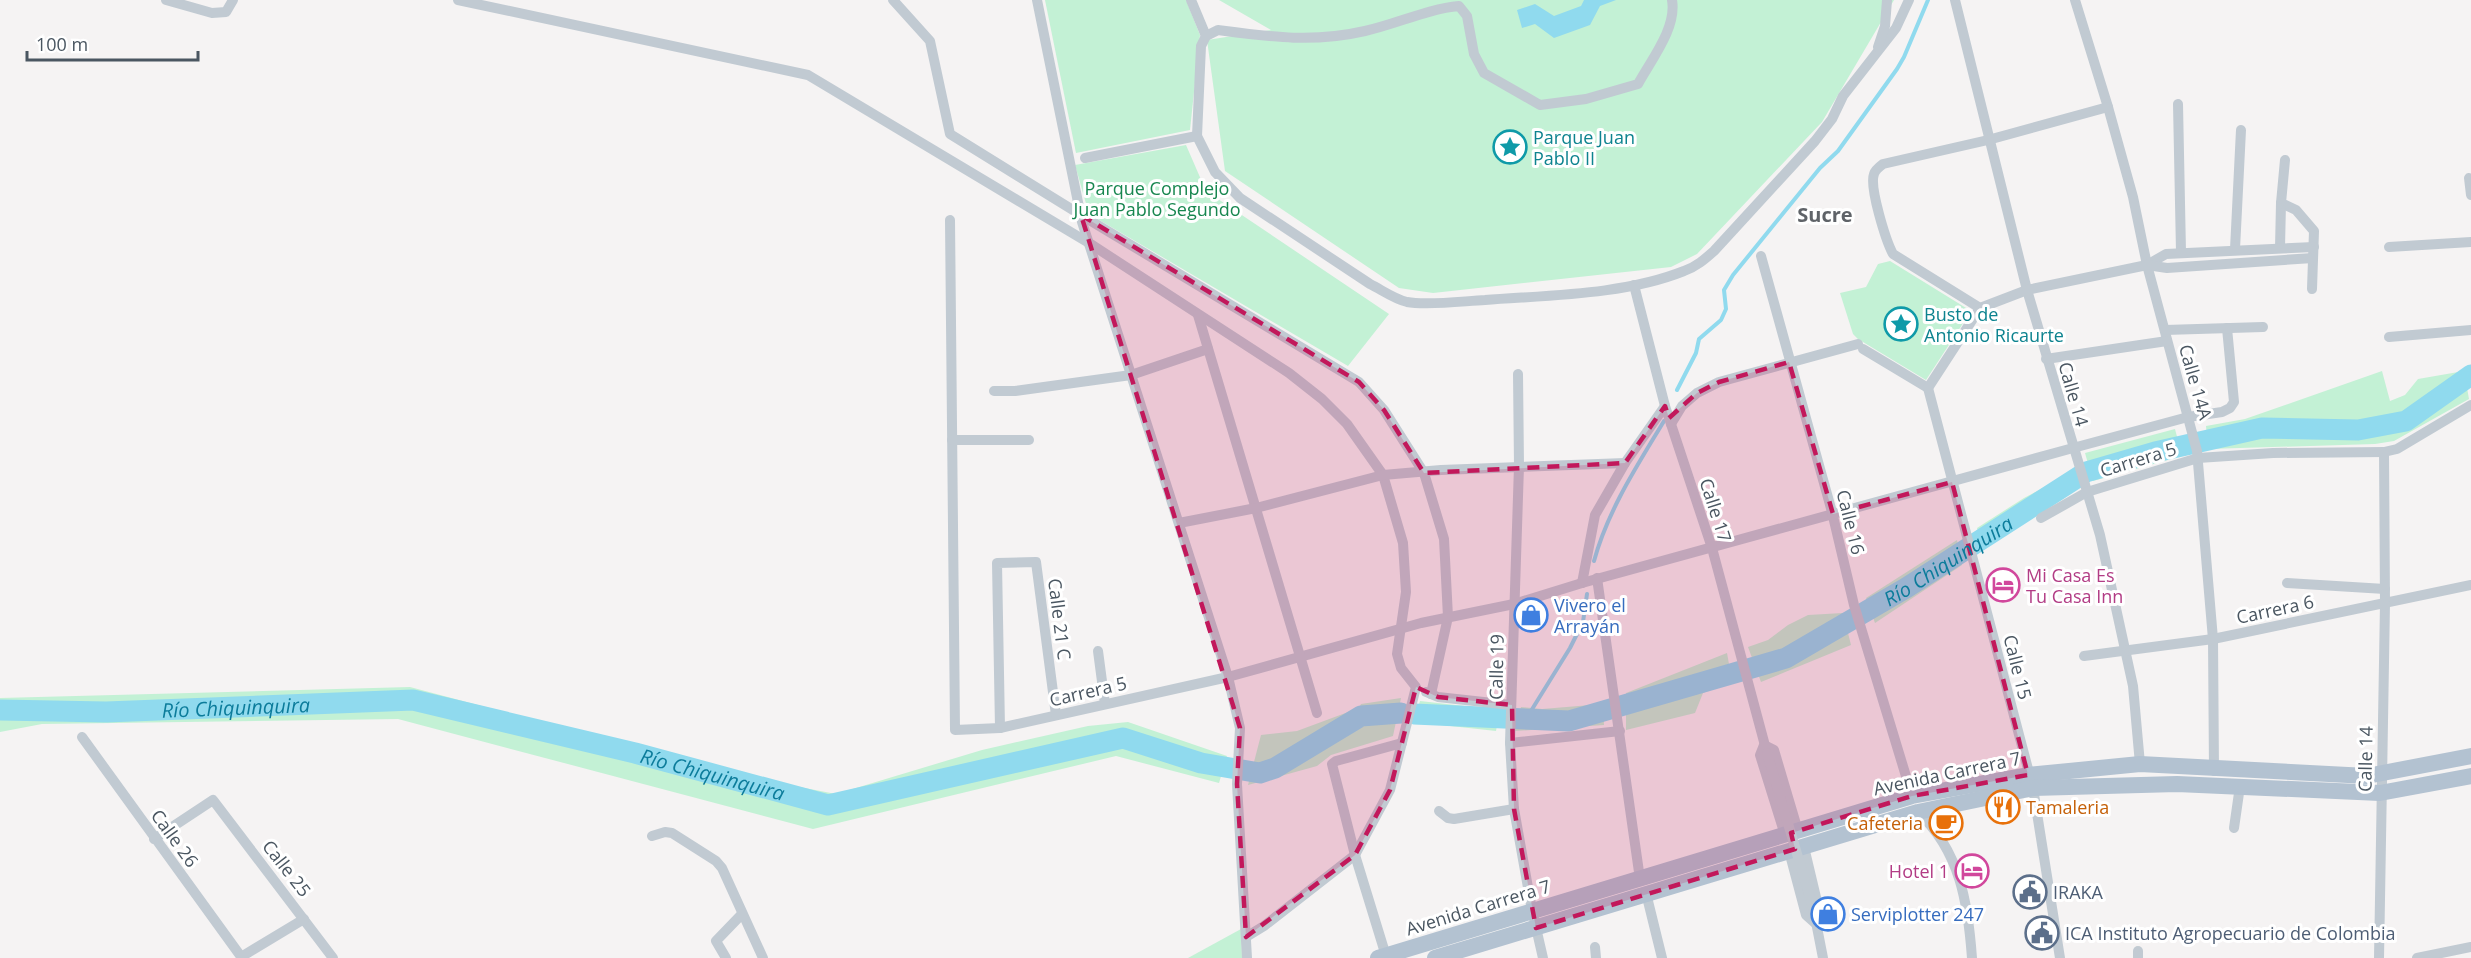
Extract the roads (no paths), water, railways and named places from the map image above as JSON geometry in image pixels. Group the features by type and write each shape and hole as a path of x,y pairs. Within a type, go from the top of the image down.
{"main road":[{"name":"Avenida Carrera 7","path":"1382,957 1532,910 1643,886 1794,841 1918,812 2030,781 2142,783 2214,777 2367,776 2471,756"},
{"name":"Avenida Carrera 7","path":"1794,841 1912,796 2140,764 2214,777 2240,786 2380,793 2471,776"},
{"name":"Avenida Carrera 7","path":"1435,958 1536,928 1643,886"}],"street":[{"path":"166,0 212,13 226,12 233,0"},
{"path":"458,0 808,75 1089,243 1289,374 1322,399 1347,424 1383,475 1403,543 1406,592 1397,654 1401,668 1410,682 1431,694 1511,708"},
{"path":"893,0 930,41 950,134 1081,216 1359,382 1384,410 1424,473 1444,539 1448,617 1431,694"},
{"path":"1037,0 1081,216 1228,677 1240,728 1237,784 1247,958"},
{"path":"1191,0 1206,36"},
{"path":"1672,0 1673,10 1667,31 1638,84 1586,99 1540,105 1484,73 1474,54 1467,16 1459,6 1365,31 1307,39 1218,30 1206,36 1201,46 1197,136 1215,172 1240,198 1370,284 1400,299 1409,302 1457,302 1553,295 1634,285 1684,272 1700,264 1714,251 1815,141 1832,118 1843,96 1896,28 1909,0"},
{"path":"1875,56 1885,26 1887,0"},
{"name":"Calle 14","path":"1955,0 2027,290 2100,535 2133,686 2140,764"},
{"name":"Calle 14A","path":"2074,0 2108,106 2133,197 2147,265 2198,454 2213,639 2214,777"},
{"path":"2178,104 2181,252"},
{"path":"1980,308 1893,255 1887,243 1872,182 1874,172 1883,164 1988,140 2108,106"},
{"path":"2235,249 2241,130"},
{"path":"1085,158 1197,136"},
{"path":"2280,248 2285,160"},
{"path":"2469,178 2471,195"},
{"path":"2281,203 2296,210 2314,231 2312,289"},
{"path":"950,220 952,440 1029,440"},
{"path":"2389,247 2471,242"},
{"path":"1671,424 1682,406 1697,393 1719,382 1789,362 1861,346 1928,388 1980,308 2027,290 2147,265 2166,254 2314,247"},
{"name":"Calle 16","path":"1761,256 1833,514 1854,605 1912,796"},
{"path":"2147,265 2167,268 2313,258"},
{"name":"Calle 17","path":"1634,285 1665,406 1712,548 1766,749 1815,917 1823,958"},
{"path":"1198,315 1317,713"},
{"path":"2046,359 2166,336 2228,328 2263,327"},
{"name":"Carrera 5","path":"952,440 955,730 1000,728 1228,677 1402,628 1514,604 1597,578 2073,448 2188,417 2222,412 2230,408 2234,402 2228,328"},
{"path":"2389,337 2471,330"},
{"path":"993,391 1015,391 1131,375 1208,349"},
{"name":"Calle 19","path":"1518,374 1519,466 1509,729 1514,808 1543,958"},
{"name":"Calle 15","path":"1928,388 2030,781 2060,958"},
{"path":"2385,452 2397,449 2471,405"},
{"path":"1582,583 1595,515 1625,463 1665,406"},
{"name":"Calle 14","path":"2379,958 2385,452"},
{"name":"Carrera 5","path":"2041,519 2086,487 2198,454 2385,452"},
{"path":"1179,523 1256,508 1383,475 1519,466 1625,463"},
{"name":"Calle 21 C","path":"1000,728 997,563 1036,562 1056,715"},
{"path":"1597,578 1643,886 1662,958"},
{"path":"2288,583 2385,589"},
{"name":"Carrera 6","path":"2084,656 2213,639 2471,585"},
{"path":"1098,651 1105,704"},
{"path":"1246,937 1264,926 1355,855 1390,790 1416,687"},
{"path":"1510,743 1620,731"},
{"name":"Calle 26","path":"82,736 154,839 242,958"},
{"path":"1382,957 1332,764 1402,743"},
{"name":"Calle 17","path":"1766,749 1774,750 1794,841 1806,915 1815,917"},
{"path":"2234,828 2240,786"},
{"name":"Calle 25","path":"154,839 213,800 333,958"},
{"path":"1439,811 1448,818 1454,819 1514,808"},
{"path":"1918,812 1933,826 1956,865 1966,908 1972,958"},
{"path":"652,836 665,832 672,833 716,861 722,868 763,958"},
{"path":"726,958 716,941 742,914"},
{"path":"242,958 304,919"},
{"path":"2417,958 2471,948"}],"water":[{"path":"1584,0 1616,0 1600,6 1590,25 1554,38 1535,24 1522,28 1517,10 1535,4 1554,16 1581,6"}],"waterway":[{"path":"1677,390 1696,353 1699,339 1721,320 1726,309 1724,290 1733,275 1820,168 1838,151 1897,69 1928,0"},
{"name":"Río Chiquinquira","path":"1414,714 1569,721 1786,658 1906,588 2086,472 2155,452 2262,428 2358,430 2406,421 2471,375"},
{"path":"1594,561 1615,506 1664,421"},
{"path":"1526,719 1570,648 1583,622 1587,594"},
{"name":"Río Chiquinquira","path":"0,710 106,712 413,700 635,753 828,805 1123,738 1201,763 1260,773 1275,768 1361,716 1401,713"}],"place":[{"name":"Parque Juan Pablo II","path":"1510,147"},
{"name":"Busto de Antonio Ricaurte","path":"1901,324"},
{"name":"Mi Casa Es Tu Casa Inn","path":"2003,585"},
{"name":"Vivero el Arrayán","path":"1531,615"},
{"name":"Tamaleria","path":"2003,807"},
{"name":"Cafeteria","path":"1946,823"},
{"name":"Hotel 1","path":"1972,871"},
{"name":"IRAKA","path":"2030,892"},
{"name":"Serviplotter 247","path":"1828,914"},
{"name":"ICA Instituto Agropecuario de Colombia","path":"2042,933"}],"district":[{"name":"Sucre","path":"1825,214"}],"park label":[{"name":"Parque Complejo Juan Pablo Segundo","path":"1157,198"}]}
